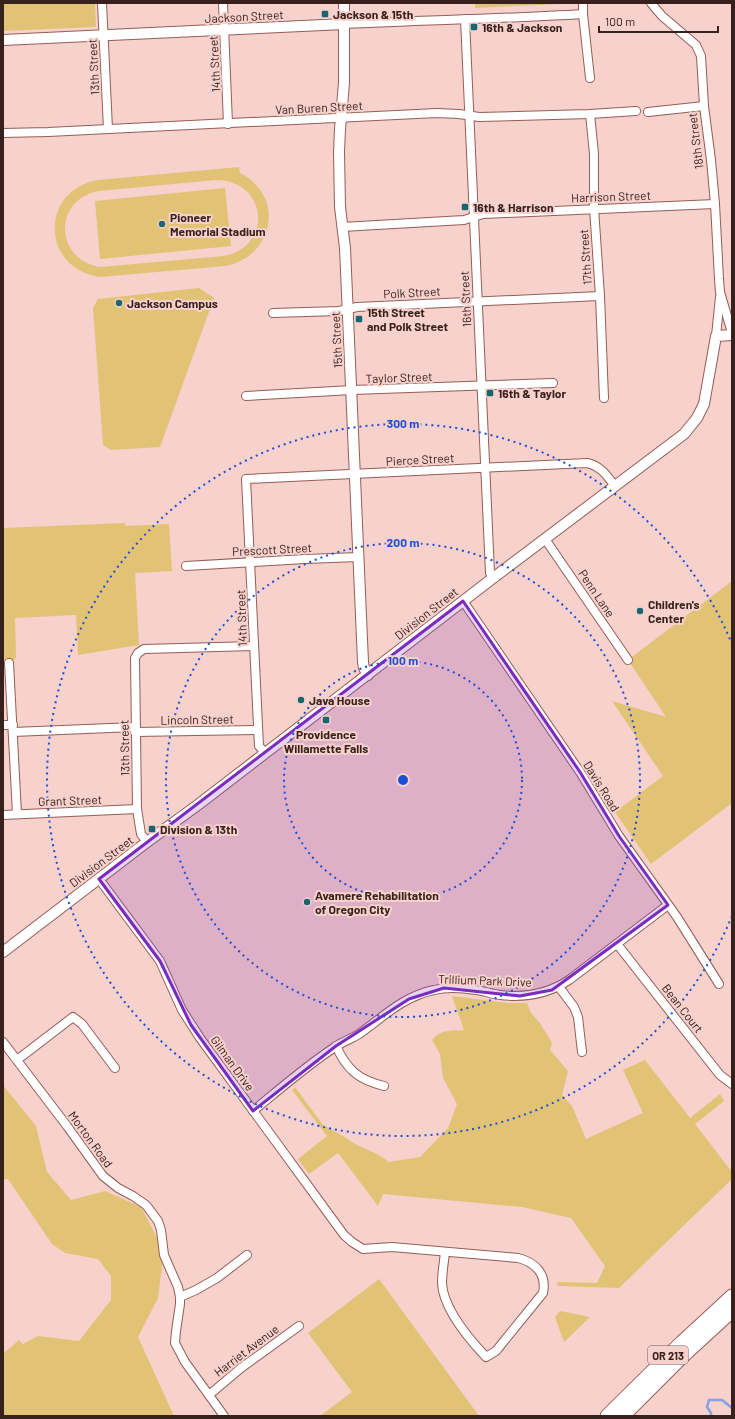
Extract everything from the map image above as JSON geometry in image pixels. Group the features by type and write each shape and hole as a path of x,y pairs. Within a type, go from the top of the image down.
{"highway":[{"name":"OR 213","path":"607,1416 682,1342 732,1296"},
{"name":"OR 213","path":"623,1416 683,1356 732,1311"}],"street":[{"name":"13th Street","path":"102,3 108,129"},
{"name":"14th Street","path":"223,3 228,124"},
{"name":"15th Street","path":"344,3 344,83 339,136 339,167 342,226 345,248 352,390 363,662 364,668 368,675"},
{"path":"583,3 590,78"},
{"name":"18th Street","path":"652,5 696,45 701,56 704,106 715,204 720,292 716,336 704,404"},
{"name":"Jackson Street","path":"3,40 465,18 513,18 583,14"},
{"name":"16th Street","path":"465,18 490,573 493,578"},
{"path":"648,112 704,106"},
{"name":"Van Buren Street","path":"3,133 228,124 437,113 469,116 590,114 636,111"},
{"name":"17th Street","path":"590,114 594,154 594,208 600,296 604,398"},
{"name":"Harrison Street","path":"342,226 464,220 483,214 594,208 715,204"},
{"name":"18th Street","path":"720,292 732,334"},
{"name":"Polk Street","path":"273,313 339,311 357,307 600,296"},
{"path":"716,336 732,334"},
{"name":"Taylor Street","path":"246,396 352,390 553,383"},
{"name":"Division Street","path":"3,952 684,434 697,418 704,404"},
{"name":"Pierce Street","path":"246,480 587,463 595,465 602,470 615,486"},
{"name":"14th Street","path":"246,480 259,746 265,754"},
{"name":"Penn Lane","path":"545,539 628,660"},
{"name":"Prescott Street","path":"186,566 359,557"},
{"name":"Davis Road","path":"463,601 580,772 619,836 643,872 668,905 719,984"},
{"name":"13th Street","path":"147,842 141,834 137,810 135,658 138,653 144,649 254,646"},
{"path":"10,663 17,814"},
{"name":"Lincoln Street","path":"3,725 13,729 258,730"},
{"name":"Grant Street","path":"3,815 137,810"},
{"name":"Gilman Drive","path":"100,879 160,961 182,1010 191,1025 344,1235 363,1249 392,1247 445,1252"},
{"name":"Trillium Park Drive","path":"253,1111 336,1046 355,1037 395,1007 425,992 444,988 470,989 500,995 520,996 534,995 559,987 668,905"},
{"name":"Bean Court","path":"617,944 720,1075 732,1084"},
{"path":"559,987 574,1007 578,1017 582,1052"},
{"path":"17,1060 73,1017 82,1024 116,1068"},
{"name":"Morton Road","path":"3,1042 103,1176 118,1188 146,1205 158,1221 161,1230 164,1255 178,1287 180,1297 176,1343 185,1362 224,1416"},
{"path":"336,1046 346,1065 353,1072 367,1081 384,1086"},
{"path":"445,1252 527,1260 539,1269 543,1277 545,1285 543,1293 496,1351 486,1357 475,1346 446,1302 442,1283 445,1252"},
{"path":"180,1297 217,1278 247,1255"},
{"name":"Harriet Avenue","path":"209,1395 241,1368 299,1326"}],"highlighted area":[{"path":"463,601 580,772 619,836 668,905 552,990 520,996 444,988 409,999 336,1046 253,1111 191,1025 160,961 99,879"}],"shaded area":[{"path":"3,3 95,3 96,27 3,31"},
{"path":"475,3 580,3 475,8"},
{"path":"239,167 240,173 255,183 264,196 268,210 268,225 263,239 254,251 242,260 225,266 100,277 81,271 66,260 58,245 55,229 57,213 65,198 79,187 98,180","holes":["216,180 233,183 246,190 254,201 258,214 257,228 251,240 240,250 224,256 100,267 85,262 74,253 67,242 65,229 67,216 73,205 84,196 99,191"]},
{"path":"225,188 231,246 100,259 95,201"},
{"path":"199,288 214,298 160,447 111,450 103,445 93,308 98,299"},
{"path":"125,523 126,526 169,524 172,571 135,573 139,645 78,655 76,615 15,618 16,658 3,670 3,528"},
{"path":"732,581 732,803 651,864 615,812 663,776 612,701 666,717 628,660"},
{"path":"452,996 508,1003 527,1003 531,1013 540,1023 552,1043 550,1050 568,1071 562,1095 572,1106 586,1139 643,1113 623,1070 645,1060 690,1118 720,1094 724,1101 695,1124 732,1172 732,1179 619,1288 558,1286 557,1282 597,1283 605,1266 571,1218 522,1207 383,1194 378,1206 338,1153 309,1174 298,1159 327,1136 292,1090 295,1087 323,1125 355,1144 379,1155 389,1162 420,1157 448,1128 457,1104 443,1078 440,1054 432,1040 435,1036 443,1032 464,1030"},
{"path":"3,1085 36,1126 47,1172 71,1200 105,1191 141,1207 164,1251 158,1298 138,1337 174,1416 3,1416 3,1354 19,1340 23,1344 38,1336 79,1341 111,1300 111,1276 98,1259 65,1253 52,1244 8,1179 3,1179"},
{"path":"379,1279 479,1416 320,1416 352,1392 308,1333"},
{"path":"560,1311 590,1317 564,1342 555,1317"}],"waterway":[{"path":"711,1416 711,1413 707,1407 709,1400 722,1400 732,1408"}],"place":[{"name":"Jackson & 15th","path":"325,14"},
{"name":"16th & Jackson","path":"474,27"},
{"name":"16th & Harrison","path":"465,207"},
{"name":"Pioneer Memorial Stadium","path":"162,224"},
{"name":"Jackson Campus","path":"119,303"},
{"name":"15th Street and Polk Street","path":"359,319"},
{"name":"16th & Taylor","path":"490,393"},
{"name":"Children's Center","path":"640,611"},
{"name":"Java House","path":"301,700"},
{"name":"Providence Willamette Falls","path":"326,720"},
{"name":"Division & 13th","path":"152,829"},
{"name":"Avamere Rehabilitation of Oregon City","path":"307,902"}]}
